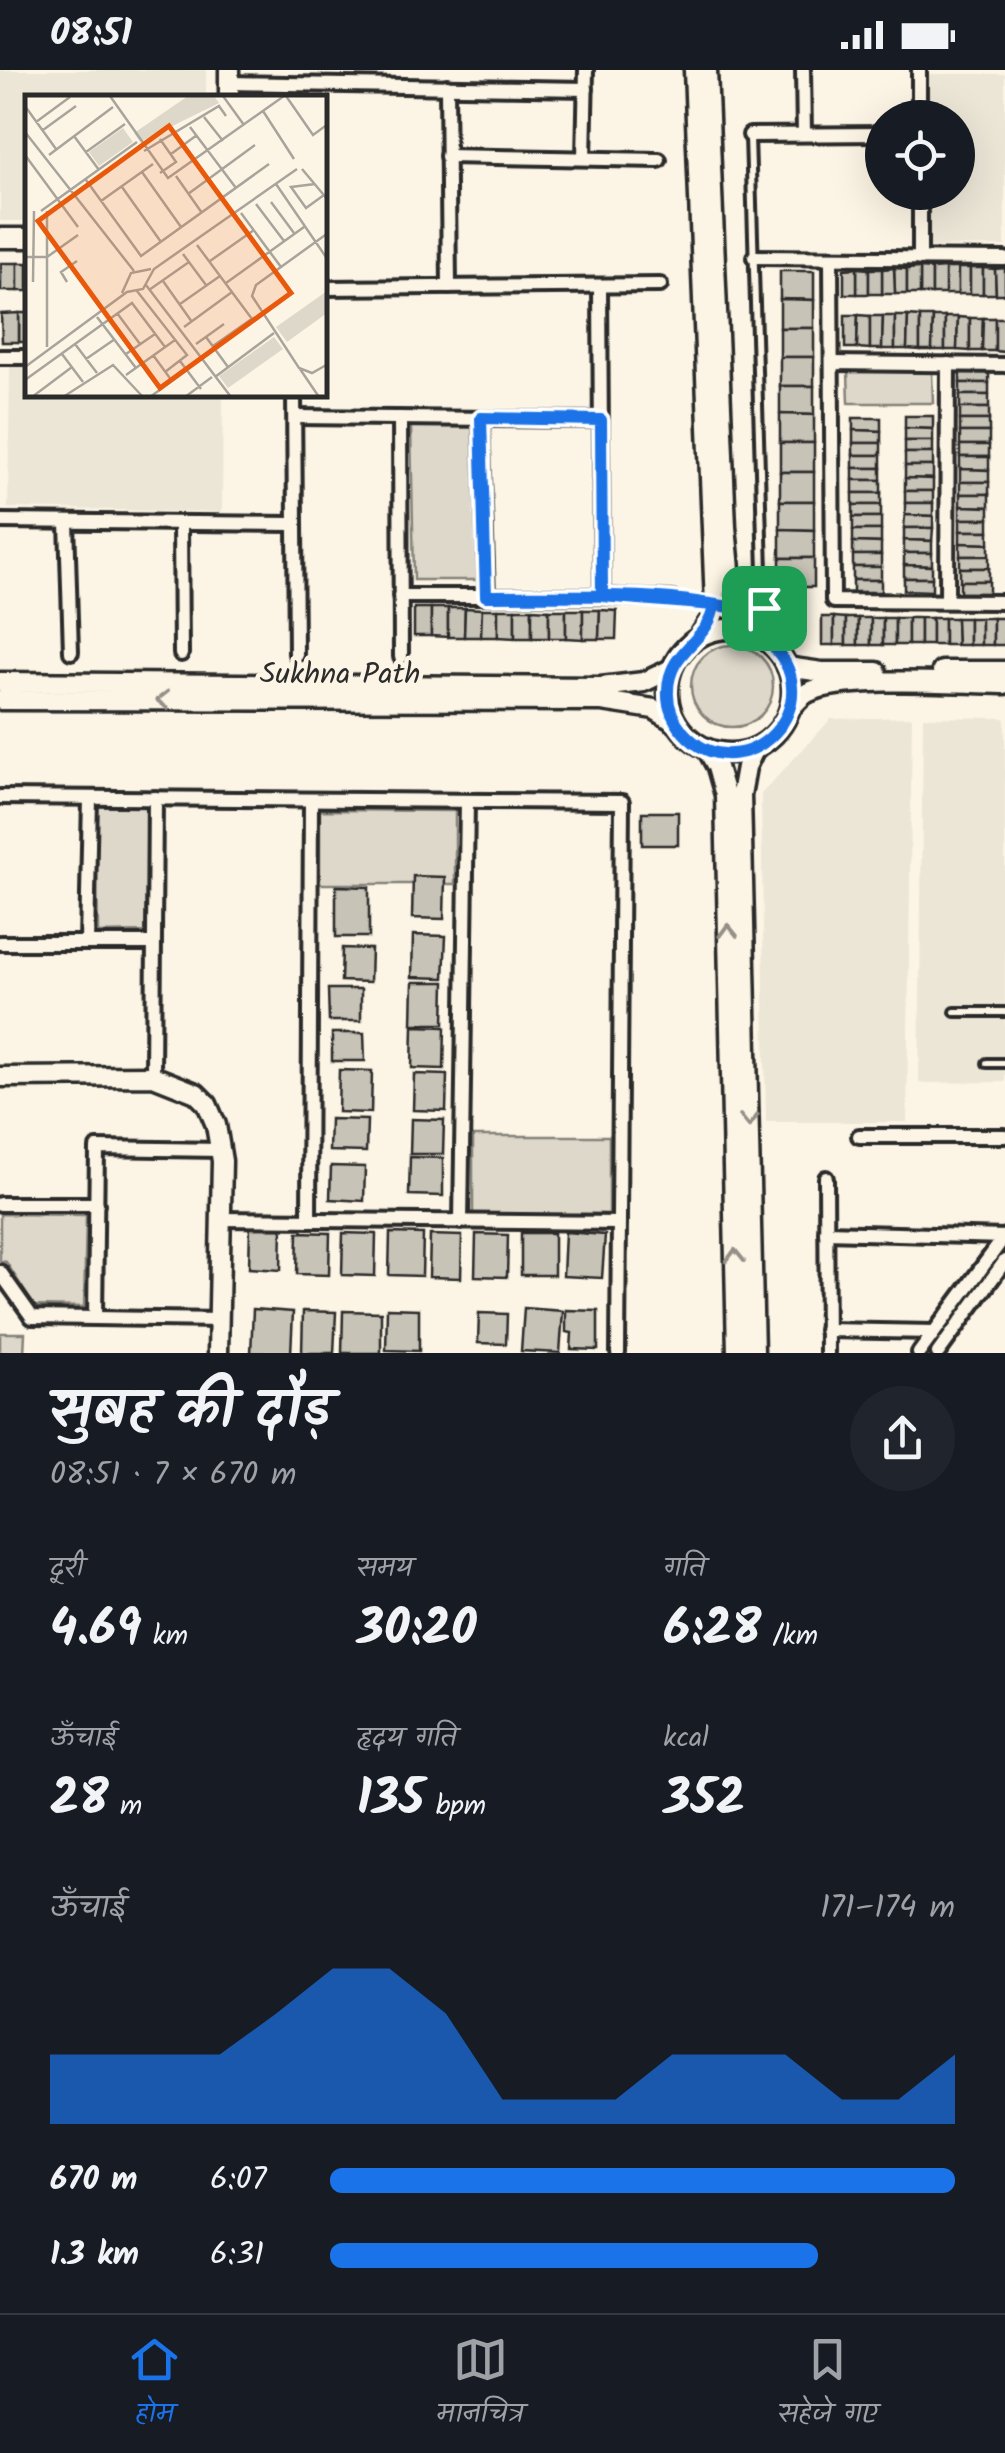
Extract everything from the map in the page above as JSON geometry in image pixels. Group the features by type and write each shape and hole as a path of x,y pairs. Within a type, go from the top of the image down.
{"main road":[{"path":"694,70 714,605 713,616 699,637 678,656 671,669 668,702 676,723 707,749 731,753 755,748 776,733 803,695 828,687 868,683 1005,684"},
{"path":"707,70 732,590 738,609 788,666 790,710"},
{"path":"699,637 728,628 762,637"},
{"path":"788,666 822,672 1005,671"},
{"name":"Sukhna Path","path":"0,682 601,688 644,682 671,669"},
{"name":"Sukhna Path","path":"0,700 602,701 654,709 676,723"},
{"path":"754,1353 741,795 755,748"},
{"path":"707,749 724,795 736,1353"},
{"path":"0,1078 153,1076 186,1088 207,1104 220,1150 218,1353"}],"street":[{"path":"584,158 586,70"},
{"path":"804,70 804,134"},
{"path":"919,70 919,100"},
{"path":"229,83 292,91 447,86 586,88"},
{"path":"447,86 449,287"},
{"path":"750,135 865,134"},
{"path":"447,156 659,160"},
{"path":"920,210 920,259"},
{"path":"754,257 1005,259"},
{"path":"831,258 833,601 1005,602"},
{"path":"328,288 660,285"},
{"path":"600,286 602,596"},
{"path":"832,362 1005,364"},
{"path":"947,601 948,364"},
{"path":"294,398 296,654"},
{"path":"294,417 601,420"},
{"path":"400,418 401,657"},
{"path":"481,418 486,596"},
{"path":"0,522 293,524"},
{"path":"67,522 71,652"},
{"path":"180,523 181,654"},
{"path":"400,596 674,600"},
{"path":"0,797 622,802 618,1353"},
{"path":"87,943 90,798"},
{"path":"153,1076 155,798"},
{"path":"308,1220 311,800"},
{"path":"461,1222 467,801"},
{"path":"0,943 154,943"},
{"path":"858,1136 1005,1136"},
{"path":"95,1318 96,1148 220,1150"},
{"path":"826,1178 827,1353"},
{"path":"0,1204 97,1204"},
{"path":"221,1219 619,1223"},
{"path":"826,1232 1005,1236 919,1353"},
{"path":"938,1353 1005,1260"},
{"path":"0,1272 32,1317 219,1320"},
{"path":"826,1330 934,1332"}],"lane":[{"path":"750,135 762,637"},
{"path":"674,600 738,609 764,608"},
{"path":"955,1012 1005,1012"},
{"path":"987,1063 1005,1063"}],"shaded area":[{"path":"0,70 206,70 206,95 25,95 25,221 0,221"},
{"path":"928,74 1005,74 1005,246 930,247 929,210 975,210 975,100 928,100"},
{"path":"10,365 25,365 25,398 223,398 222,512 8,508"},
{"path":"932,371 933,403 849,403 848,372"},
{"path":"475,425 477,580 414,580 411,426"},
{"path":"732,645 748,648 761,657 770,670 770,702 761,715 748,724 732,727 716,724 703,715 694,702 691,686 694,670 703,657 716,648"},
{"path":"912,717 907,1122 766,1122 761,794 831,719"},
{"path":"923,717 1005,718 1005,1082 919,1083"},
{"path":"96,804 146,804 147,932 98,933"},
{"path":"320,810 455,811 455,884 320,884"},
{"path":"473,1136 609,1136 609,1214 473,1214"},
{"path":"0,1214 86,1215 84,1307 34,1306 6,1262 0,1261"},
{"path":"0,1333 25,1333 24,1353 0,1353"}],"building":[{"path":"1,263 18,263 18,291 1,291"},
{"path":"18,263 25,263 25,291 18,291"},
{"path":"857,268 869,269 869,294 857,294"},
{"path":"857,268 857,294 844,294 844,269"},
{"path":"894,268 907,269 907,294 895,294"},
{"path":"894,268 895,294 882,294 882,269"},
{"path":"920,268 932,269 932,294 920,294"},
{"path":"920,268 920,294 907,294 907,269"},
{"path":"945,268 958,268 958,294 945,294"},
{"path":"945,268 945,294 932,294 932,269"},
{"path":"958,268 970,268 970,294 958,294"},
{"path":"970,268 983,268 983,294 970,294"},
{"path":"983,268 995,269 996,294 983,294"},
{"path":"1005,268 1005,294 996,294 995,269"},
{"path":"869,269 882,269 882,294 869,294"},
{"path":"780,271 814,271 814,300 780,299"},
{"path":"780,299 814,300 814,328 780,328"},
{"path":"19,313 25,313 25,342 19,342"},
{"path":"19,313 19,342 2,342 1,314"},
{"path":"845,315 858,315 857,348 845,348"},
{"path":"858,315 870,316 870,349 857,348"},
{"path":"870,316 883,316 882,349 870,349"},
{"path":"883,316 895,316 895,349 882,349"},
{"path":"895,316 908,316 907,349 895,349"},
{"path":"908,316 920,317 920,350 907,349"},
{"path":"920,317 933,317 932,350 920,350"},
{"path":"933,317 945,317 945,350 932,350"},
{"path":"945,317 958,317 957,350 945,350"},
{"path":"958,317 970,318 970,351 957,350"},
{"path":"970,318 983,318 982,351 970,351"},
{"path":"983,318 995,318 995,351 982,351"},
{"path":"995,318 1005,318 1005,352 995,351"},
{"path":"780,328 814,328 814,357 780,357"},
{"path":"780,357 814,357 814,386 780,386"},
{"path":"960,371 989,371 989,383 960,383"},
{"path":"960,383 989,383 989,395 960,395"},
{"path":"780,386 814,386 814,415 780,414"},
{"path":"960,395 989,395 989,408 960,408"},
{"path":"960,408 989,408 989,420 960,420"},
{"path":"780,414 814,415 814,443 780,443"},
{"path":"905,416 933,416 933,429 905,428"},
{"path":"853,418 881,418 881,431 853,430"},
{"path":"960,420 989,420 989,432 960,432"},
{"path":"905,428 933,429 933,441 905,441"},
{"path":"853,430 881,431 881,443 853,443"},
{"path":"960,432 989,432 989,445 960,445"},
{"path":"905,441 933,441 933,453 905,453"},
{"path":"780,443 814,443 814,472 780,472"},
{"path":"853,443 881,443 881,455 853,455"},
{"path":"960,445 989,445 989,457 960,457"},
{"path":"905,453 933,453 933,466 905,466"},
{"path":"853,455 881,455 881,468 853,468"},
{"path":"960,457 989,457 989,470 960,469"},
{"path":"905,466 933,466 933,479 905,478"},
{"path":"853,468 881,468 881,480 853,480"},
{"path":"960,469 989,470 989,482 960,482"},
{"path":"780,472 814,472 814,501 780,501"},
{"path":"905,478 933,479 933,491 905,491"},
{"path":"853,480 881,480 881,493 853,493"},
{"path":"960,482 989,482 989,494 960,494"},
{"path":"905,491 933,491 933,503 905,503"},
{"path":"853,493 881,493 881,505 853,505"},
{"path":"960,494 989,494 989,507 960,506"},
{"path":"780,501 814,501 814,530 780,529"},
{"path":"905,503 933,503 933,516 905,515"},
{"path":"853,505 881,505 881,517 853,517"},
{"path":"960,506 989,507 989,519 960,519"},
{"path":"905,515 933,516 933,528 904,528"},
{"path":"853,517 881,517 881,530 853,530"},
{"path":"960,519 989,519 989,531 960,531"},
{"path":"904,528 933,528 932,541 904,540"},
{"path":"780,529 814,530 814,558 780,558"},
{"path":"853,530 881,530 881,543 853,542"},
{"path":"960,531 989,531 989,544 960,543"},
{"path":"904,540 932,541 932,553 904,553"},
{"path":"853,542 881,543 881,555 853,555"},
{"path":"960,543 989,544 989,556 960,556"},
{"path":"904,553 932,553 932,566 904,565"},
{"path":"853,555 881,555 881,567 853,567"},
{"path":"960,556 989,556 989,568 960,568"},
{"path":"780,558 814,558 814,587 780,587"},
{"path":"904,565 932,566 932,578 904,578"},
{"path":"853,567 881,567 881,580 853,580"},
{"path":"960,568 989,568 989,581 960,581"},
{"path":"904,578 932,578 932,591 904,590"},
{"path":"853,580 881,580 881,592 853,592"},
{"path":"960,581 989,581 989,593 960,593"},
{"path":"414,608 431,608 431,636 414,636"},
{"path":"431,608 448,608 448,637 431,636"},
{"path":"448,608 465,608 464,637 448,637"},
{"path":"465,608 482,609 481,637 464,637"},
{"path":"482,609 498,609 498,637 481,637"},
{"path":"498,609 515,609 515,638 498,637"},
{"path":"515,609 532,609 532,638 515,638"},
{"path":"532,609 549,610 549,638 532,638"},
{"path":"549,610 566,610 566,638 549,638"},
{"path":"566,610 583,610 583,639 566,638"},
{"path":"583,610 600,610 599,639 583,639"},
{"path":"600,610 617,611 616,639 599,639"},
{"path":"822,617 834,617 834,645 822,645"},
{"path":"834,617 846,618 846,645 834,645"},
{"path":"846,618 858,618 858,645 846,645"},
{"path":"858,618 871,618 871,645 858,645"},
{"path":"871,618 883,618 883,645 871,645"},
{"path":"883,618 895,618 895,645 883,645"},
{"path":"895,618 908,618 908,645 895,645"},
{"path":"908,618 920,618 920,645 908,645"},
{"path":"920,618 932,618 932,645 920,645"},
{"path":"932,618 944,618 944,645 932,645"},
{"path":"944,618 956,618 957,645 944,645"},
{"path":"956,618 969,618 969,645 957,645"},
{"path":"969,618 981,618 981,645 969,645"},
{"path":"981,618 993,618 993,645 981,645"},
{"path":"993,618 1005,618 1005,645 993,645"},
{"path":"642,812 678,812 678,845 642,845"},
{"path":"413,876 445,877 444,919 412,918"},
{"path":"336,886 369,887 369,937 336,937"},
{"path":"413,935 446,936 444,978 412,977"},
{"path":"342,948 371,949 370,982 341,981"},
{"path":"413,982 445,982 444,1024 412,1024"},
{"path":"328,989 361,989 361,1021 329,1021"},
{"path":"413,1026 445,1027 444,1069 412,1068"},
{"path":"332,1033 364,1033 365,1061 332,1061"},
{"path":"339,1070 372,1071 371,1113 338,1112"},
{"path":"414,1074 447,1075 446,1111 413,1110"},
{"path":"330,1119 367,1120 366,1152 329,1151"},
{"path":"411,1119 444,1120 443,1154 410,1154"},
{"path":"410,1157 443,1158 443,1196 409,1195"},
{"path":"331,1166 365,1167 364,1201 330,1199"},
{"path":"250,1226 282,1227 281,1270 249,1268"},
{"path":"298,1232 330,1233 329,1275 297,1274"},
{"path":"565,1232 605,1235 602,1278 563,1276"},
{"path":"343,1233 376,1234 375,1276 342,1275"},
{"path":"390,1233 423,1234 422,1276 389,1275"},
{"path":"521,1233 554,1233 554,1275 521,1275"},
{"path":"476,1234 508,1235 507,1277 475,1276"},
{"path":"430,1235 462,1236 461,1278 429,1277"},
{"path":"387,1308 419,1309 419,1351 386,1350"},
{"path":"524,1308 563,1311 560,1353 521,1351"},
{"path":"253,1309 293,1312 291,1353 251,1353"},
{"path":"566,1310 598,1311 598,1350 571,1349 572,1333 566,1332"},
{"path":"303,1311 336,1312 334,1353 302,1353"},
{"path":"343,1311 381,1312 381,1353 342,1353"},
{"path":"479,1313 507,1314 506,1344 478,1343"}],"route":[{"path":"764,608 738,609 714,605 674,600 602,596 486,596 481,418 601,420 602,596 714,605 713,616 699,637 678,656 668,680 668,702 676,723 707,749 731,753 755,748 776,733 790,710 791,677 784,659 765,639 764,608"}]}
